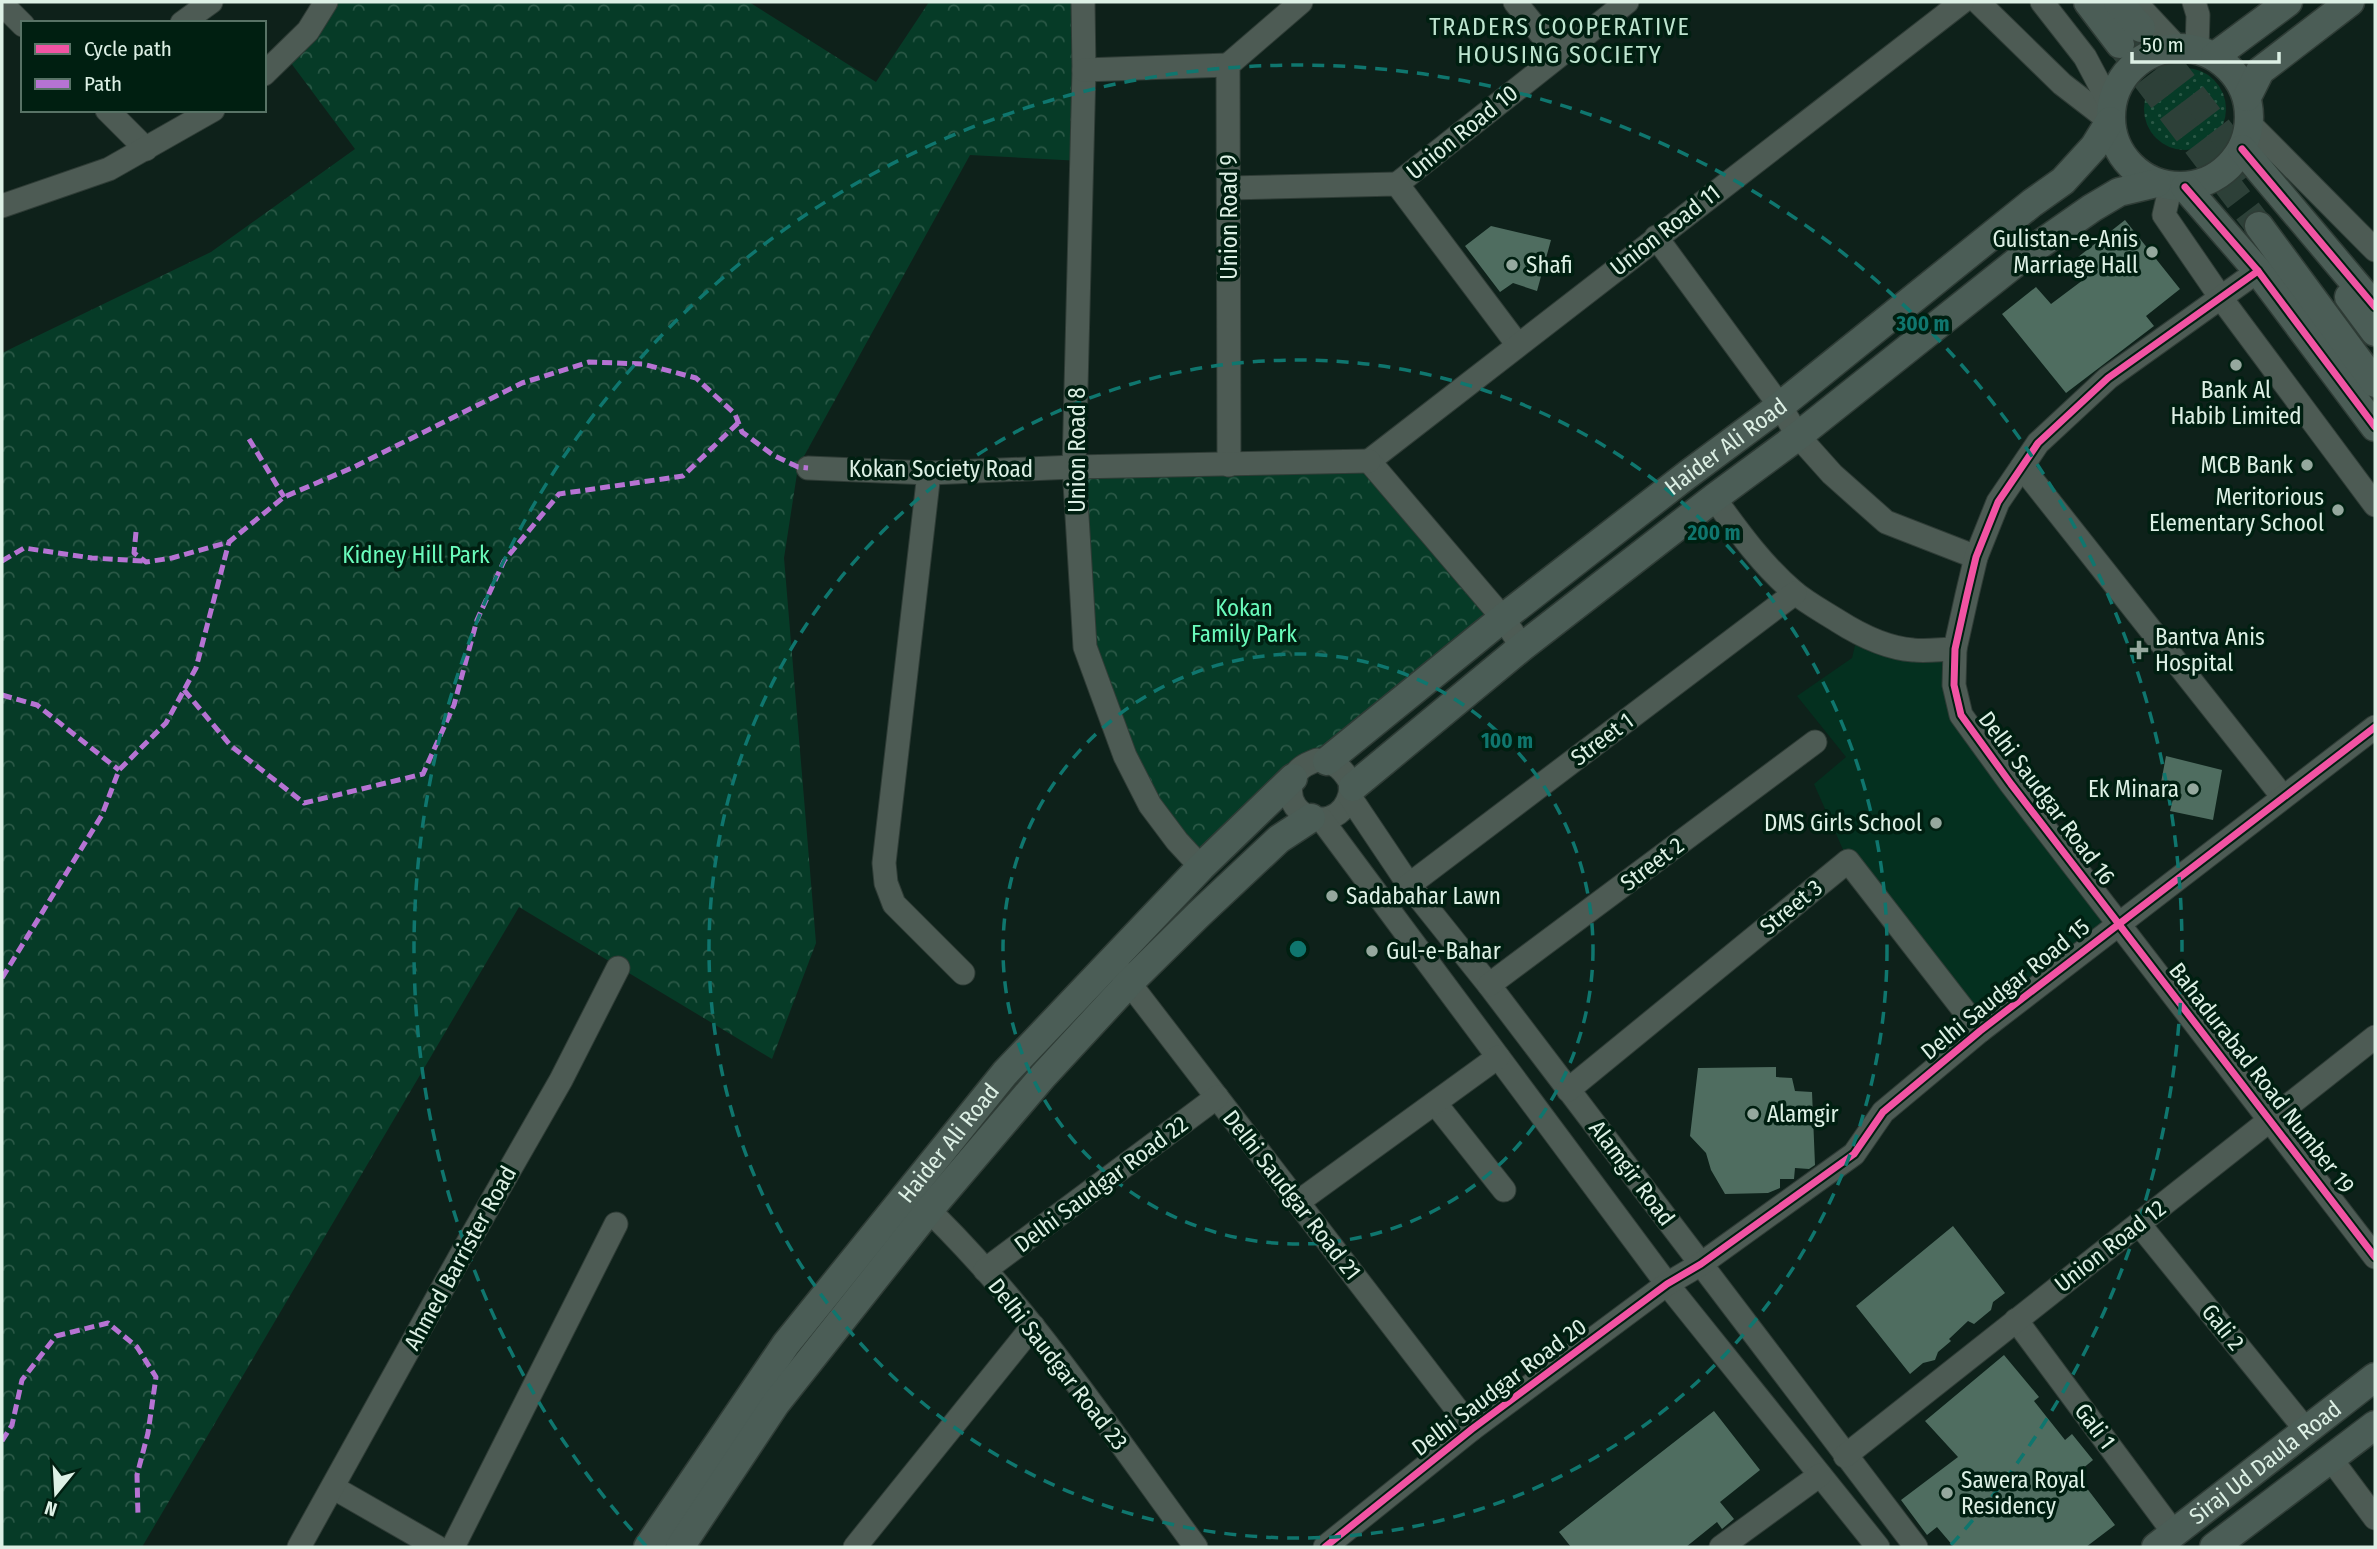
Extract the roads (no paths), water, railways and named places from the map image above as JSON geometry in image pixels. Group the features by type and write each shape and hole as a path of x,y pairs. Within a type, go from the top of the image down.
{"main road":[{"path":"2088,2 2132,25"},
{"path":"2118,2 2132,25"},
{"path":"2288,2 2197,52 2150,54 2130,68 2116,88 2110,114 2115,141 2124,159 2139,173 2171,185 2221,229 2258,271 2375,427"},
{"path":"2171,185 2208,181 2227,169 2250,135 2260,71 2350,2"},
{"path":"2197,52 2235,74 2250,135 2253,167 2241,168 2230,174 2221,186 2217,209 2221,229"},
{"name":"Haider Ali Road","path":"1327,761 1503,618 1780,406 2063,181 2094,147 2110,114"},
{"path":"2250,135 2375,307"},
{"name":"Haider Ali Road","path":"1351,792 1522,647 1798,436 2029,252 2119,192 2171,185"},
{"path":"2375,331 2271,219 2375,383"},
{"name":"Haider Ali Road","path":"680,1547 776,1402 1005,1073 1201,867 1293,778"},
{"name":"Haider Ali Road","path":"648,1547 786,1344 919,1200 1043,1076 1129,983 1279,839 1316,819"},
{"name":"Siraj Ud Daula Road","path":"2165,1540 2375,1377"},
{"name":"Siraj Ud Daula Road","path":"2214,1547 2375,1425"}],"street":[{"path":"185,21 211,2"},
{"path":"266,72 308,31 326,2"},
{"name":"Union Road 8","path":"1083,2 1084,70 1074,467 1085,647 1125,757 1150,805 1201,867"},
{"path":"1084,70 1228,65 1301,2"},
{"path":"1515,2 1558,55"},
{"name":"Union Road 10","path":"1397,184 1627,2"},
{"name":"Union Road 11","path":"1369,461 1962,2"},
{"path":"1978,2 2062,84 2110,114"},
{"path":"2042,2 2085,57 2110,114"},
{"path":"2132,25 2197,52 2199,15 2194,2"},
{"path":"2,4 21,23"},
{"name":"Union Road 9","path":"1228,65 1229,465"},
{"path":"109,112 146,149"},
{"path":"2,206 109,169 210,112"},
{"path":"2250,135 2375,250"},
{"path":"1229,188 1397,184 1518,345"},
{"path":"2171,185 2164,215 2221,298 2375,505"},
{"path":"1656,237 1780,406 1798,436 1832,474 1886,522 1976,557"},
{"name":"Delhi Saudgar Road 16","path":"2118,923 2011,785 1961,715 1954,685 1955,649 1976,557 1998,502 2038,443 2108,378 2258,271"},
{"path":"1369,461 1503,618 1522,647"},
{"name":"Kokan Society Road","path":"808,468 929,473 1369,461"},
{"path":"2022,467 2283,797"},
{"path":"929,473 884,863 886,883 894,904 963,973"},
{"path":"1714,498 1750,547 1795,593 1858,634 1912,650 1955,649"},
{"name":"Street 1","path":"1409,885 1795,593"},
{"name":"Delhi Saudgar Road 15","path":"1701,1264 1854,1154 1883,1112 1980,1031 2375,727"},
{"name":"Street 2","path":"1489,985 1815,742"},
{"path":"1327,761 1345,772 1351,792 1341,812 1332,818 1316,819 1302,813 1293,801 1290,790 1293,778 1299,769 1308,763 1327,761"},
{"name":"Alamgir Road","path":"1351,792 1409,885 1489,985 1916,1547"},
{"name":"Alamgir Road","path":"1316,819 1499,1057 1667,1284 1878,1547"},
{"name":"Street 3","path":"1568,1090 1848,861 1980,1031"},
{"name":"Bahadurabad Road Number 19","path":"2118,923 2375,1257"},
{"name":"Delhi Saudgar Road 21","path":"1112,960 1472,1429"},
{"name":"Ahmed Barrister Road","path":"299,1547 561,1080 618,968"},
{"name":"Union Road 12","path":"1845,1456 2375,1037"},
{"path":"1298,1202 1499,1057"},
{"name":"Delhi Saudgar Road 22","path":"985,1270 1217,1097"},
{"path":"1435,1103 1504,1190"},
{"name":"Delhi Saudgar Road 23","path":"919,1200 1033,1326 1196,1547"},
{"path":"453,1547 616,1224"},
{"name":"Gali 2","path":"2139,1224 2306,1430"},
{"name":"Delhi Saudgar Road 20","path":"1325,1547 1472,1429 1667,1284 1701,1264"},
{"name":"Gali 1","path":"2016,1320 2165,1540"},
{"path":"855,1547 1033,1326"},
{"path":"2331,1459 2375,1518"},
{"path":"1721,1547 1819,1475"},
{"path":"334,1488 437,1547"}],"tunnel":[{"path":"2141,28 2252,173"},
{"path":"2120,44 2259,226"}],"place":[{"name":"Gulistan-e-Anis Marriage Hall","path":"2152,252"},
{"name":"Shafi","path":"1512,265"},
{"name":"Bank Al Habib Limited","path":"2236,365"},
{"name":"MCB Bank","path":"2307,465"},
{"name":"Meritorious Elementary School","path":"2338,510"},
{"name":"Bantva Anis Hospital","path":"2139,650"},
{"name":"Ek Minara","path":"2193,789"},
{"name":"DMS Girls School","path":"1936,823"},
{"name":"Sadabahar Lawn","path":"1332,896"},
{"name":"Gul-e-Bahar","path":"1372,951"},
{"name":"Alamgir","path":"1753,1114"},
{"name":"Sawera Royal Residency","path":"1947,1493"}],"district":[{"name":"TRADERS COOPERATIVE HOUSING SOCIETY","path":"1560,41"}],"park label":[{"name":"Kidney Hill Park","path":"416,555"},
{"name":"Kokan Family Park","path":"1244,621"}]}
